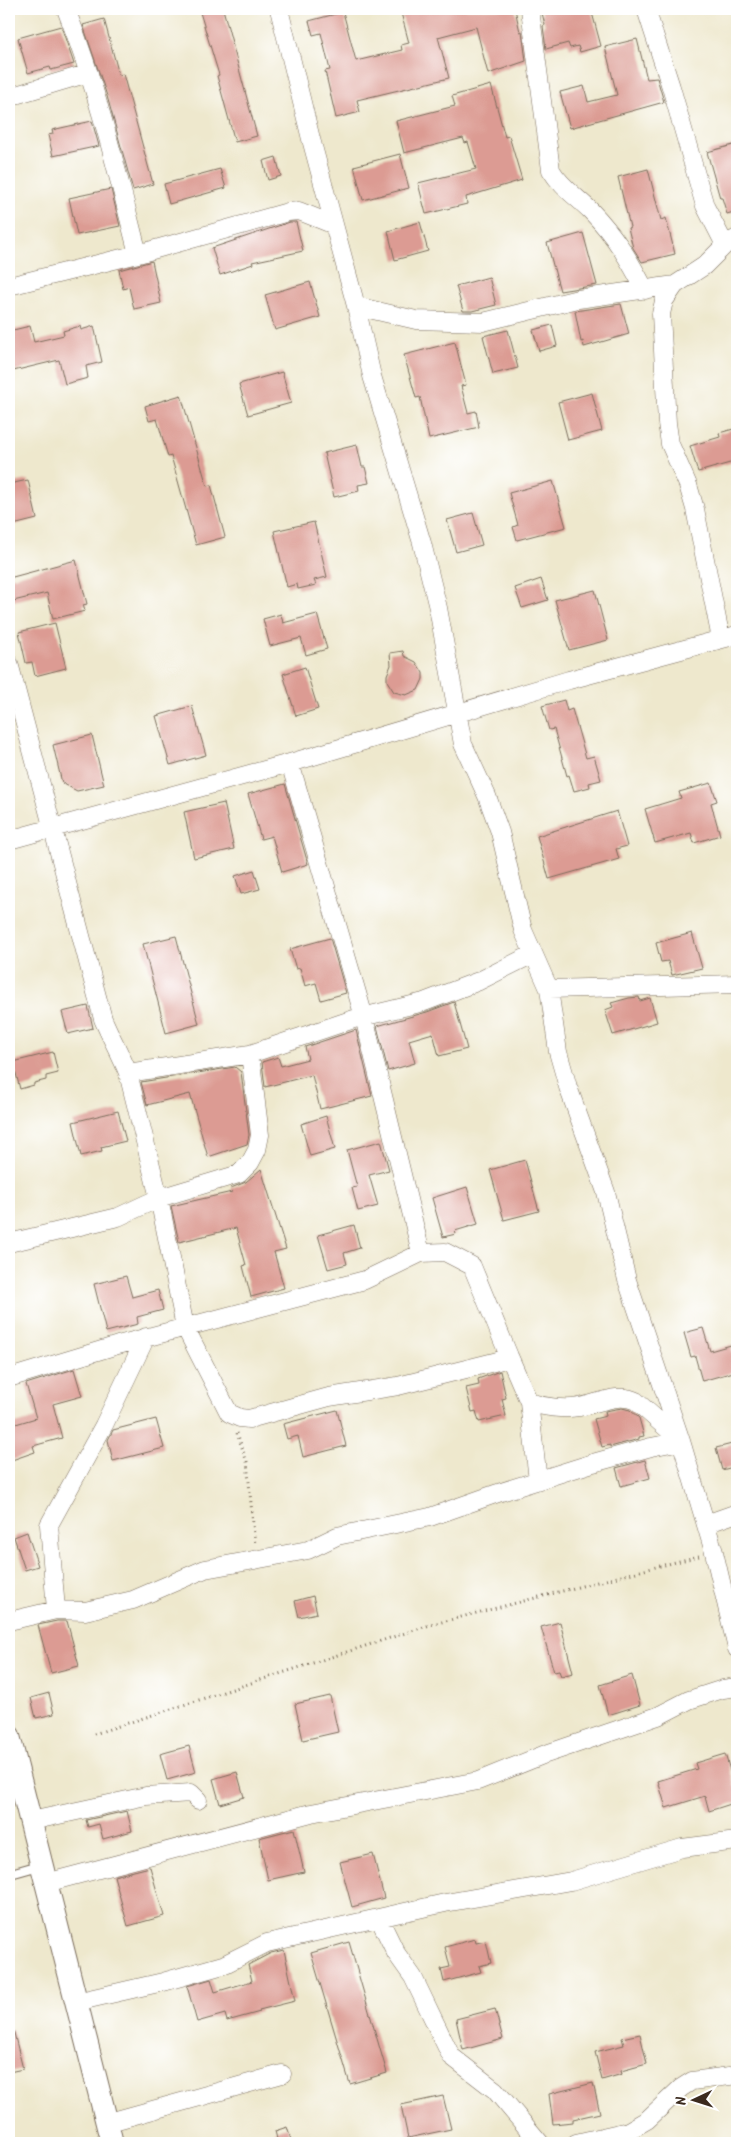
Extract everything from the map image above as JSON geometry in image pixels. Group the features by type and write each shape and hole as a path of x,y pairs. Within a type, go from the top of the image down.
{"street":[{"path":"66,9 89,73 115,162 138,254"},
{"path":"279,9 356,306 372,376 422,543 438,608 463,744 487,796 500,832 523,930 549,989 558,1052 568,1087 600,1175 627,1280 706,1524 737,1649"},
{"path":"530,9 536,42 551,170 557,180 590,210 611,234 628,256 645,290"},
{"path":"9,840 290,763 569,680 729,637 688,485 670,444 667,423 662,314 664,301 675,286 704,266 731,242 706,206 646,9"},
{"path":"9,97 89,73"},
{"path":"9,286 138,254 288,212 299,211 334,225"},
{"path":"356,306 416,320 483,322 578,299 675,286"},
{"path":"9,663 51,828 103,1019 110,1036 121,1054 128,1074 159,1198 185,1327 229,1413 249,1420 329,1397 398,1386 498,1361 509,1356"},
{"path":"290,763 364,1017 421,1253"},
{"path":"128,1074 250,1054 364,1017 424,1002 479,981 533,954"},
{"path":"549,989 737,984"},
{"path":"9,1243 118,1217 159,1198 239,1174 250,1163 257,1150 260,1135 250,1054"},
{"path":"9,1378 146,1337 365,1280 421,1253 445,1252 472,1266 529,1402 538,1480"},
{"path":"56,1610 49,1525 104,1425 146,1337"},
{"path":"529,1402 578,1408 621,1397 628,1397 636,1401 681,1442"},
{"path":"9,1621 56,1610 85,1611 133,1600 205,1569 308,1550 337,1536 430,1517 538,1480 651,1447 681,1442"},
{"path":"706,1524 737,1513"},
{"path":"43,1874 311,1813 478,1781 543,1755 658,1716 689,1700 723,1689 737,1687"},
{"path":"9,1736 109,2133 282,2074"},
{"path":"31,1820 146,1796 191,1793 198,1800"},
{"path":"76,2002 163,1982 222,1965 267,1943 445,1903 571,1881 682,1848 737,1841"},
{"path":"379,1918 396,1953 414,1976 452,2056 495,2090 540,2143"},
{"path":"576,2143 628,2131 647,2120 681,2088 692,2081 737,2075"}],"lane":[{"path":"9,1874 43,1874"}],"path":[{"path":"229,1413 247,1462 256,1561"},
{"path":"94,1734 430,1626 714,1552"}],"building":[{"path":"199,9 223,9 257,136 235,142 217,76 219,75"},
{"path":"400,9 515,9 520,32 522,31 526,61 488,74 476,27 438,37 449,78 357,100 360,112 336,118 325,71 330,70 321,33 313,35 309,21 343,12 356,61 402,50 401,45 409,43"},
{"path":"541,9 591,9 601,46 580,52 578,46 570,48 568,43 546,49 543,26 545,25"},
{"path":"104,19 119,75 123,74 153,184 133,190 107,96 83,25"},
{"path":"61,26 74,64 51,70 50,67 28,73 18,38"},
{"path":"637,39 647,79 657,78 664,102 570,128 560,92 584,86 588,102 617,95 605,47"},
{"path":"491,85 505,137 509,136 522,180 466,197 467,204 426,214 418,183 476,169 468,142 465,143 463,138 404,153 396,121 455,106 452,96"},
{"path":"92,121 99,146 53,156 48,135 53,134 52,130"},
{"path":"737,144 737,211 727,214 722,198 720,198 707,152"},
{"path":"400,154 409,188 363,200 354,166"},
{"path":"276,157 281,176 268,180 263,161"},
{"path":"220,169 226,188 169,204 164,184"},
{"path":"648,169 661,220 666,218 675,254 642,262 633,248 618,177"},
{"path":"111,189 120,226 77,235 69,198"},
{"path":"290,222 296,222 303,251 252,262 253,264 220,275 212,248"},
{"path":"420,222 428,251 395,260 388,231"},
{"path":"583,233 597,285 560,291 547,243"},
{"path":"152,261 161,303 134,309 129,287 123,289 119,270"},
{"path":"489,277 496,305 472,311 463,311 456,286"},
{"path":"310,282 320,317 275,330 265,295"},
{"path":"621,304 629,334 584,347 583,341 581,342 575,311"},
{"path":"552,325 557,346 539,351 533,330"},
{"path":"30,326 34,342 64,335 63,331 80,326 81,330 94,326 102,362 86,366 88,378 65,384 59,360 9,372 9,331"},
{"path":"508,330 518,368 493,374 483,336"},
{"path":"455,342 466,385 461,386 468,413 476,411 479,427 429,439 420,397 416,398 404,355"},
{"path":"282,372 291,403 248,415 239,384"},
{"path":"592,393 602,431 568,440 558,402"},
{"path":"181,395 207,486 211,485 225,537 196,545 171,456 168,457 157,419 149,421 145,406"},
{"path":"737,428 737,461 698,472 690,446 720,437 719,433"},
{"path":"357,445 362,467 365,467 369,483 358,485 359,491 334,497 324,453"},
{"path":"28,480 37,519 9,526 9,484"},
{"path":"553,481 566,527 517,540 513,527 518,525 509,493"},
{"path":"473,513 482,545 456,552 447,520"},
{"path":"314,522 327,577 314,580 316,585 298,589 297,584 287,587 274,531"},
{"path":"76,560 87,604 83,605 85,611 53,619 47,593 9,602 9,578"},
{"path":"541,579 548,600 522,608 515,588"},
{"path":"595,590 608,640 569,650 555,600"},
{"path":"281,614 283,623 317,614 327,649 306,655 301,638 270,646 263,619"},
{"path":"55,623 66,668 35,676 32,662 26,663 19,632"},
{"path":"403,651 404,656 416,662 423,673 423,679 418,690 406,695 394,692 387,681 391,665 390,653"},
{"path":"305,667 318,709 296,716 283,674"},
{"path":"564,700 567,711 572,709 586,758 594,756 601,780 589,783 590,787 574,791 569,775 567,776 554,729 549,730 542,706"},
{"path":"192,706 206,755 170,765 156,716"},
{"path":"92,735 104,785 77,791 62,783 53,745"},
{"path":"711,783 717,801 711,803 720,835 694,843 691,833 655,843 645,809 681,798 679,792"},
{"path":"285,784 308,864 282,872 272,836 261,839 248,794"},
{"path":"224,803 234,849 194,858 184,812"},
{"path":"617,811 627,846 616,849 619,859 549,879 537,836"},
{"path":"254,870 260,889 241,894 235,876"},
{"path":"692,933 702,968 672,975 668,961 661,962 656,943"},
{"path":"176,936 199,1024 166,1033 143,944"},
{"path":"330,938 346,993 321,1000 316,983 305,986 300,968 296,969 290,949"},
{"path":"639,997 640,1001 650,998 657,1022 613,1035 605,1010 613,1007 611,1003"},
{"path":"454,1002 467,1049 439,1056 433,1033 409,1040 415,1063 388,1071 377,1026 427,1012"},
{"path":"88,1006 93,1028 68,1034 62,1012"},
{"path":"356,1030 372,1096 320,1109 312,1075 265,1087 262,1062 278,1057 281,1066 308,1059 305,1047"},
{"path":"53,1052 58,1073 46,1076 46,1080 20,1089 13,1062"},
{"path":"235,1067 241,1072 249,1135 247,1144 208,1157 190,1094 147,1105 141,1082"},
{"path":"118,1111 126,1141 101,1147 102,1151 81,1156 73,1122"},
{"path":"326,1116 335,1149 310,1156 301,1124"},
{"path":"381,1141 389,1170 369,1175 378,1206 358,1211 352,1188 357,1187 347,1150"},
{"path":"525,1160 539,1211 504,1220 490,1170"},
{"path":"261,1169 286,1249 274,1252 284,1288 251,1297 243,1266 246,1265 236,1228 179,1242 171,1206 232,1192 231,1188 246,1182"},
{"path":"467,1187 478,1224 455,1231 456,1234 443,1237 432,1198"},
{"path":"354,1225 360,1248 344,1253 347,1264 328,1269 318,1235"},
{"path":"126,1276 132,1297 158,1290 163,1310 137,1317 138,1324 106,1332 94,1284"},
{"path":"703,1328 710,1351 731,1345 737,1371 702,1381 695,1356 691,1357 684,1333"},
{"path":"74,1369 82,1396 53,1404 62,1438 33,1446 35,1452 9,1461 9,1426 36,1418 26,1384"},
{"path":"500,1371 506,1398 502,1399 506,1416 479,1422 476,1411 472,1412 466,1388 479,1385 478,1379"},
{"path":"622,1408 630,1410 639,1418 644,1436 610,1447 610,1445 602,1447 594,1419 606,1416 605,1411"},
{"path":"337,1410 346,1446 303,1457 298,1436 287,1439 283,1424"},
{"path":"156,1419 164,1448 113,1461 108,1440 113,1430"},
{"path":"732,1444 737,1466 722,1470 716,1448"},
{"path":"645,1460 650,1478 621,1486 616,1468"},
{"path":"27,1532 38,1566 25,1570 14,1537"},
{"path":"313,1596 317,1613 299,1617 295,1601"},
{"path":"67,1621 79,1666 51,1673 38,1625"},
{"path":"560,1622 573,1673 561,1676 559,1671 554,1672 541,1627"},
{"path":"632,1675 640,1705 608,1715 600,1685"},
{"path":"49,1693 54,1714 36,1718 31,1698"},
{"path":"330,1696 338,1732 303,1740 295,1704"},
{"path":"189,1746 196,1772 167,1780 160,1754"},
{"path":"725,1754 737,1793 737,1802 709,1811 705,1796 666,1808 658,1781 697,1769 695,1763"},
{"path":"237,1772 244,1797 220,1804 213,1779"},
{"path":"127,1811 132,1831 103,1839 99,1824 88,1827 86,1820"},
{"path":"294,1829 304,1872 268,1880 259,1838"},
{"path":"373,1854 384,1898 352,1907 340,1862"},
{"path":"150,1867 164,1916 128,1926 114,1876"},
{"path":"475,1939 476,1943 486,1941 491,1963 479,1966 481,1972 444,1982 441,1969 450,1967 445,1947"},
{"path":"349,1942 387,2073 350,2084 311,1953"},
{"path":"284,1950 295,2001 259,2010 260,2012 227,2021 225,2014 197,2022 187,1986 211,1979 215,1992 252,1981 248,1965 271,1953"},
{"path":"495,2009 503,2039 463,2050 456,2019"},
{"path":"13,2029 23,2069 9,2072 9,2030"},
{"path":"640,2034 647,2064 621,2071 622,2074 602,2080 595,2052 624,2045 622,2038"},
{"path":"593,2083 600,2113 573,2119 573,2122 553,2124 549,2094"},
{"path":"443,2096 451,2129 408,2138 401,2105"},
{"path":"287,2127 292,2143 278,2143 275,2131"}]}
